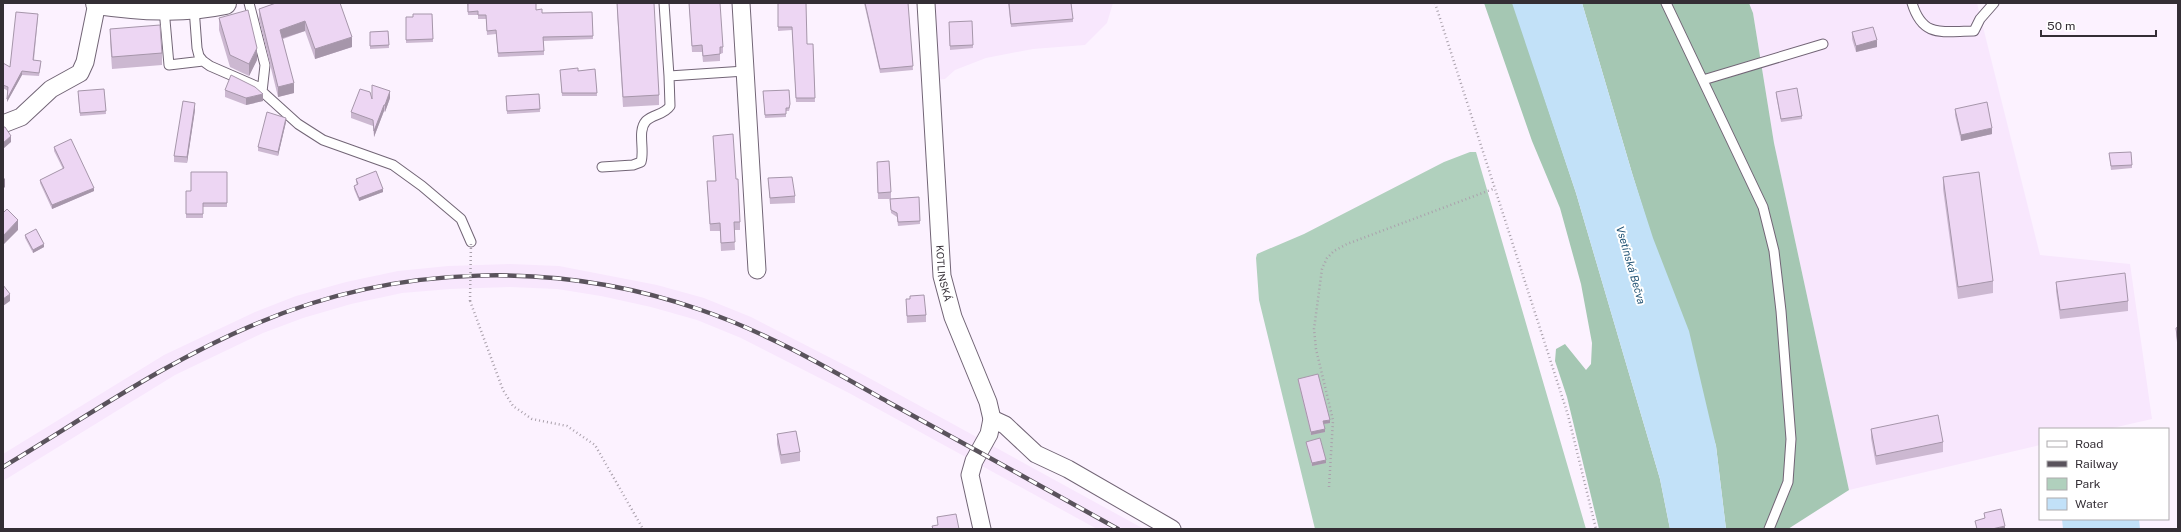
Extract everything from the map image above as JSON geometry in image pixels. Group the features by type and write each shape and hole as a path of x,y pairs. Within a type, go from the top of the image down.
{"main road":[{"path":"97,3 164,9 225,3"}],"street":[{"path":"4,122 21,117 51,89 80,73 85,62 97,3"},
{"path":"741,3 757,270"},
{"name":"KOTLINSKÁ","path":"926,3 942,276 953,317 988,402 992,419 989,434 974,461 970,475 982,529"},
{"path":"992,419 1005,425 1036,454 1068,469 1172,529"}],"lane":[{"path":"249,3 265,65 262,92"},
{"path":"602,167 633,165 641,162 642,128 646,122 667,110 670,106 664,3"},
{"path":"1666,3 1764,207 1774,251 1781,310 1791,440 1788,482 1768,529"},
{"path":"1912,3 1921,23 1930,30 1943,32 1974,31 1980,19 1994,3"},
{"path":"194,5 197,48 199,56 203,61 210,66 256,86 298,124 323,140 393,165 422,186 462,219 471,242"},
{"path":"164,9 169,65 203,61"},
{"path":"1703,80 1823,44"},
{"path":"669,76 745,70"}],"path":[{"path":"1435,3 1493,188 1568,415 1596,529"},
{"path":"1329,487 1333,420 1316,348 1314,329 1322,268 1327,258 1334,251 1347,244 1493,188"},
{"path":"471,242 470,301 503,390 513,406 532,419 567,426 595,445 643,529"}],"shaded area":[{"path":"932,3 1113,3 1107,23 1085,45 1033,49 986,58 955,70 945,79 937,80"},
{"path":"1749,3 1977,3 2040,255 2130,264 2152,419 2112,428 2039,428 2039,445 1849,490 1774,143 1753,13"},
{"path":"510,264 559,266 657,285 704,298 751,317 860,373 1144,529 1097,529 849,393 741,338 697,320 651,307 601,296 557,289 510,287 450,289 402,293 351,304 303,318 263,333 175,375 3,481 3,454 164,355 255,312 296,296 346,282 398,271 448,266"}],"green space":[{"path":"1484,3 1513,3 1576,193 1660,479 1670,529 1599,529 1567,397 1555,361 1556,349 1565,344 1586,370 1591,364 1592,343 1581,284 1560,208 1532,141"},
{"path":"1582,3 1749,3 1753,13 1774,143 1849,490 1788,529 1726,529 1716,446 1632,173"},
{"path":"1470,152 1476,152 1586,529 1315,529 1259,300 1257,254 1304,234 1444,162"}],"water":[{"name":"Vsetínská Bečva","path":"1512,3 1582,3 1632,173 1653,238 1689,331 1716,446 1726,529 1670,529 1660,479 1576,193"},
{"path":"2062,520 2139,520 2140,529 2063,529"}],"building":[{"path":"276,3 340,3 352,37 315,49 305,21 280,30 294,83 278,87 259,9"},
{"path":"468,3 536,3 536,10 542,9 542,13 592,12 593,36 543,37 544,51 498,53 496,30 487,31 486,15 478,15 478,11 468,12"},
{"path":"617,3 654,3 659,95 623,97"},
{"path":"689,3 720,3 723,47 720,47 720,54 703,56 702,45 692,46"},
{"path":"778,3 806,3 807,44 813,44 815,98 796,98 792,27 778,27"},
{"path":"865,3 908,3 913,66 880,69"},
{"path":"1009,3 1071,3 1073,19 1011,24"},
{"path":"248,10 257,48 249,64 230,55 219,18"},
{"path":"16,12 38,14 33,60 41,61 39,73 22,71 7,99 8,87 3,85 3,63 10,67"},
{"path":"413,14 432,14 433,39 406,40 406,17 413,17"},
{"path":"972,21 973,45 950,46 949,22"},
{"path":"160,25 162,53 112,57 110,29"},
{"path":"1873,27 1877,40 1856,46 1852,32"},
{"path":"388,31 389,45 370,46 370,32"},
{"path":"578,68 578,71 595,69 597,93 562,93 560,70"},
{"path":"231,75 255,87 263,94 246,98 225,90"},
{"path":"372,85 390,91 374,131 373,120 351,112 360,89 370,92 372,99"},
{"path":"1797,88 1802,116 1781,119 1776,92"},
{"path":"104,89 106,111 80,113 78,91"},
{"path":"789,90 790,104 789,108 786,108 786,114 765,115 763,91"},
{"path":"539,94 540,109 507,111 506,96"},
{"path":"183,101 195,103 187,157 174,156"},
{"path":"1987,102 1992,128 1961,135 1955,109"},
{"path":"267,112 286,118 278,152 258,147"},
{"path":"3,127 5,127 11,136 3,143"},
{"path":"733,134 736,179 738,179 740,222 734,222 735,242 721,243 720,223 710,224 707,181 716,181 713,136"},
{"path":"71,139 94,188 52,205 40,180 64,168 54,147"},
{"path":"2131,152 2132,165 2111,166 2109,153"},
{"path":"889,161 891,192 878,193 877,162"},
{"path":"376,171 383,189 359,198 354,186 358,184 356,179"},
{"path":"191,172 227,172 227,203 203,203 203,214 186,214 186,191 191,191"},
{"path":"1979,172 1993,281 1958,287 1943,177"},
{"path":"792,177 795,196 770,198 768,178"},
{"path":"919,197 920,221 898,222 897,213 891,210 890,199"},
{"path":"7,209 18,220 3,236 3,213"},
{"path":"36,229 44,244 33,250 25,235"},
{"path":"2125,273 2128,301 2060,310 2056,282"},
{"path":"3,285 10,294 3,299"},
{"path":"924,295 926,315 907,316 906,299 910,299 910,296"},
{"path":"2178,327 2178,344 2176,328"},
{"path":"1318,374 1330,420 1323,421 1325,429 1311,432 1298,379"},
{"path":"1938,415 1943,442 1876,456 1871,429"},
{"path":"796,431 800,452 781,455 777,434"},
{"path":"1320,438 1326,460 1312,463 1306,442"},
{"path":"2001,509 2005,526 1992,529 1977,529 1975,521 1985,518 1984,513"},
{"path":"956,514 959,529 933,529 932,526 938,525 937,517"}],"railway":[{"path":"3,467 128,390 192,354 258,323 311,303 366,289 422,280 478,276 535,277 591,283 647,294 701,310 749,329 820,364 1118,529"}]}
